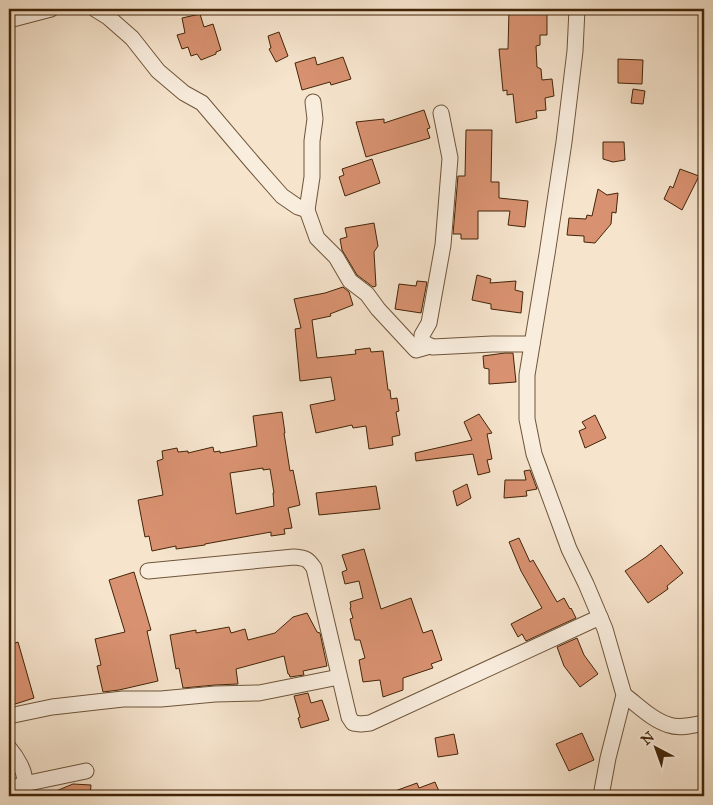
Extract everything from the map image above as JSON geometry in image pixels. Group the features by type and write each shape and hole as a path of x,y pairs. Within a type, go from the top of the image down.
{"street":[{"path":"9,20 51,9"},
{"path":"96,9 132,38 158,71 184,93 202,103 282,196 298,207 307,210"},
{"path":"576,9 575,50 567,123 527,375 527,419 534,454 569,549 605,629 624,695 608,758 601,796"},
{"path":"313,102 315,120 312,142 312,177 307,210 317,238 336,257 350,281 366,294 416,350 430,346 532,344"},
{"path":"430,346 422,340 422,334 429,323 443,245 450,158 441,113"},
{"path":"148,571 294,558 304,558 310,562 314,568 349,717 353,723 361,724 370,723 600,617"},
{"path":"9,716 52,707 123,699 259,693 339,678"},
{"path":"624,695 655,718 671,726 691,726 704,723"},
{"path":"9,748 17,758 25,779 24,784"},
{"path":"9,790 24,784 86,771"}],"building":[{"path":"509,9 547,9 547,35 540,35 540,45 536,46 537,67 541,69 542,80 552,79 554,96 545,98 546,110 536,111 537,118 516,123 513,94 507,95 507,90 503,91 499,49 508,49"},
{"path":"200,14 204,27 213,24 221,50 201,60 197,54 191,56 188,47 182,49 177,35 185,33 182,18"},
{"path":"279,32 288,56 276,62 269,49 271,48 268,36"},
{"path":"315,57 317,65 343,57 351,79 331,85 330,82 302,90 295,63"},
{"path":"618,59 643,60 642,84 618,83"},
{"path":"633,89 645,91 643,104 631,103"},
{"path":"424,110 430,128 427,129 430,138 366,157 356,122 384,119 384,123"},
{"path":"466,130 492,130 491,182 499,182 499,198 528,201 525,227 508,225 510,211 478,211 478,239 461,239 461,234 453,234 458,176 465,176"},
{"path":"603,142 624,142 625,160 613,162 603,159"},
{"path":"372,159 380,183 345,196 339,177 344,175 342,169"},
{"path":"680,169 699,176 682,210 664,199 670,186 673,188"},
{"path":"598,189 607,195 618,193 616,213 612,212 611,224 595,243 584,242 584,236 567,235 569,218 586,219 587,215 592,216"},
{"path":"374,223 378,246 374,252 376,286 373,287 357,275 342,250 340,239 347,237 345,228"},
{"path":"477,275 491,279 490,283 516,281 515,290 523,292 521,313 491,309 491,304 472,300"},
{"path":"417,281 427,282 421,313 395,309 399,284 416,286"},
{"path":"343,287 349,292 353,305 330,314 331,316 312,320 317,358 356,354 355,350 370,348 371,352 383,351 388,390 390,390 391,399 397,398 399,411 396,412 400,435 392,437 393,445 369,449 366,426 353,428 352,425 316,433 310,405 335,400 331,377 300,381 295,329 301,328 294,299 325,293"},
{"path":"513,353 516,382 489,384 489,369 484,368 483,356"},
{"path":"282,412 290,471 293,470 300,505 288,508 292,528 284,529 285,534 271,536 271,532 205,545 176,549 176,546 152,551 149,536 145,537 138,500 163,495 157,461 163,459 162,451 177,448 178,452 188,451 188,453 213,447 214,452 220,451 220,453 257,446 253,416","holes":["263,468 263,470 270,469 274,506 236,514 230,473"]},
{"path":"479,414 492,433 487,434 492,459 487,460 490,472 478,475 473,454 416,461 415,453 472,440 464,422"},
{"path":"595,415 606,438 585,448 579,431 586,428 582,422"},
{"path":"530,470 537,489 526,491 527,496 504,498 505,480 526,480 524,471"},
{"path":"467,484 471,498 457,506 453,491"},
{"path":"376,486 380,509 319,515 316,493"},
{"path":"519,538 530,562 533,560 557,602 564,598 576,618 526,641 522,634 518,637 511,624 542,608 521,571 509,542"},
{"path":"661,545 683,573 667,586 668,589 648,603 625,571"},
{"path":"364,549 381,609 411,598 423,633 432,630 442,660 431,664 433,668 403,678 403,690 383,697 380,680 363,682 359,660 365,658 360,640 355,640 350,619 353,618 350,602 363,598 359,581 345,584 342,572 347,570 342,555"},
{"path":"134,572 151,630 147,631 158,681 103,692 97,666 101,665 95,639 125,632 109,580"},
{"path":"307,613 317,632 320,633 327,666 303,671 304,675 290,677 284,656 236,669 238,684 183,688 179,668 176,669 170,635 196,630 196,633 229,627 231,633 245,629 248,640 275,633 293,617"},
{"path":"577,638 584,655 598,674 580,687 564,666 557,647"},
{"path":"18,642 34,698 9,706 9,645"},
{"path":"308,693 311,703 322,700 329,720 301,728 294,696"},
{"path":"582,733 594,760 569,771 556,744"},
{"path":"454,734 458,754 438,757 435,738"},
{"path":"435,782 441,796 384,796 417,783 419,788"},
{"path":"73,784 91,785 90,796 44,796"}]}
